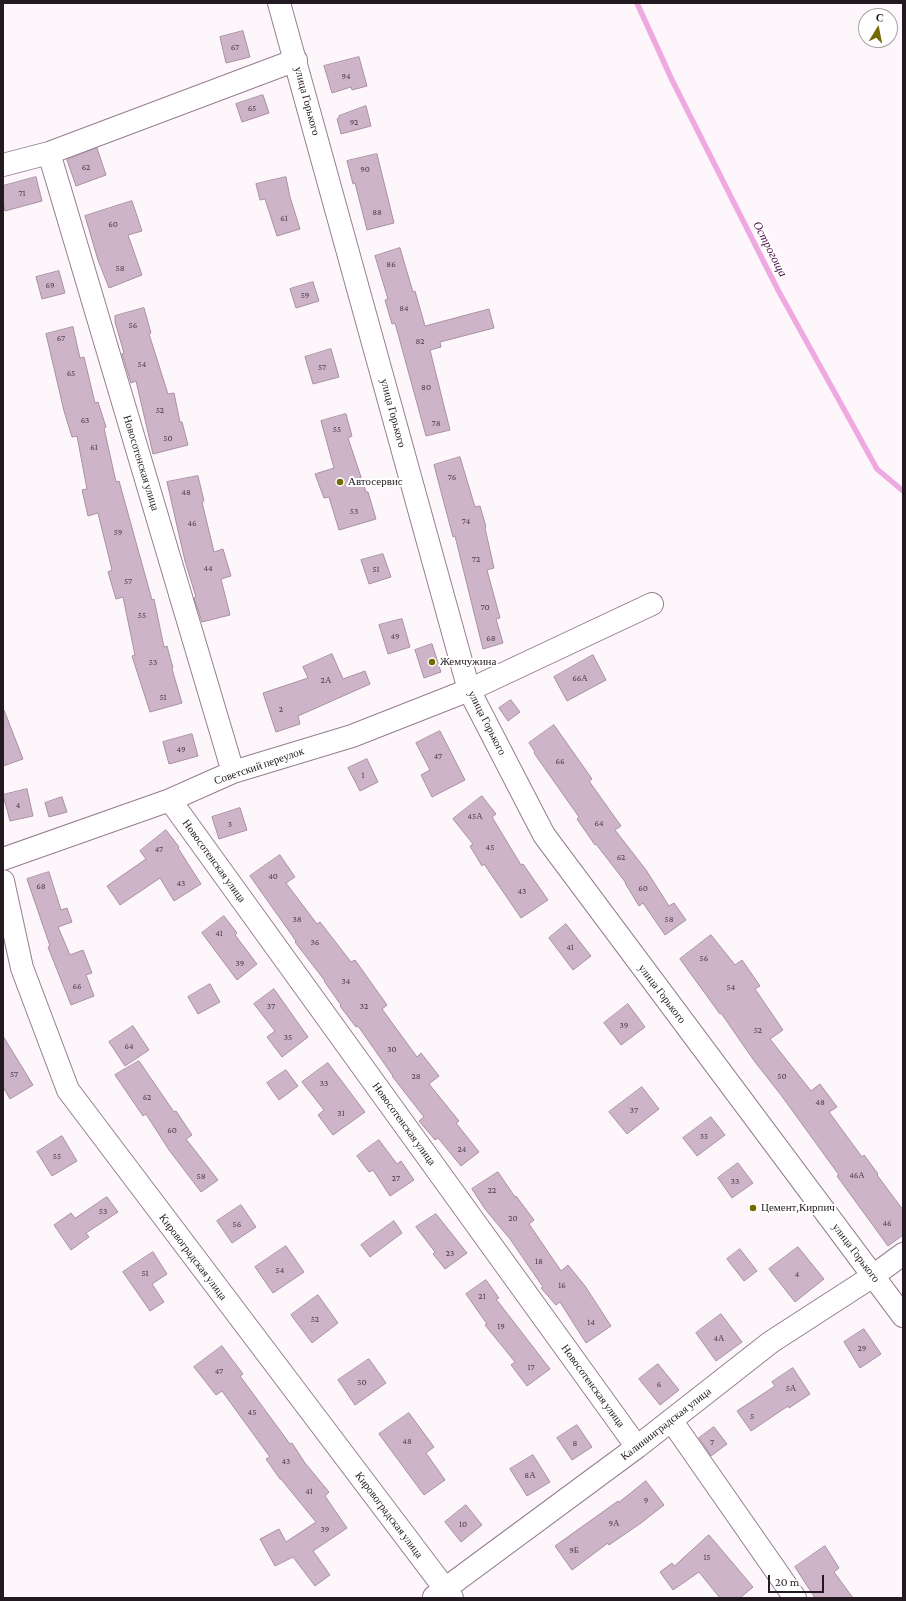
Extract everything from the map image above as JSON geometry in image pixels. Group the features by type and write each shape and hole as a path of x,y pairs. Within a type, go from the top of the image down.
{"street":[{"name":"улица Горького","path":"279,3 469,690 544,835 903,1316"},
{"path":"3,165 49,153 296,60"},
{"name":"Новосотенская улица","path":"49,153 233,772"},
{"name":"Советский переулок","path":"3,859 170,800 233,772 352,736 469,690 652,604"},
{"name":"Новосотенская улица","path":"170,800 637,1447"},
{"name":"Кировоградская улица","path":"3,881 22,968 68,1090 443,1595"},
{"name":"Калининградская улица","path":"443,1595 637,1447 771,1342 873,1276 903,1254"},
{"path":"671,1420 795,1598"}],"building":[{"path":"243,31 250,57 226,63 220,37"},
{"path":"359,57 367,86 352,90 351,87 332,93 324,66"},
{"path":"263,95 269,113 242,122 236,104"},
{"path":"366,106 371,126 341,134 337,119 339,116"},
{"path":"97,148 106,175 76,186 67,160"},
{"path":"377,154 394,223 367,230 355,183 353,184 347,161"},
{"path":"36,177 42,201 5,211 3,202 3,186"},
{"path":"286,177 290,197 300,229 277,236 265,199 260,200 256,184"},
{"path":"132,201 142,231 128,235 142,275 109,288 98,260 85,216"},
{"path":"400,248 425,326 489,309 494,328 440,342 441,347 430,350 450,430 426,436 395,323 392,324 385,300 388,299 375,256"},
{"path":"59,271 65,293 42,299 36,277"},
{"path":"313,282 319,301 296,308 290,289"},
{"path":"144,308 151,333 149,334 168,394 174,393 180,422 182,422 188,445 153,454 136,381 131,383 122,354 124,353 115,322 115,316"},
{"path":"73,327 80,358 84,357 95,403 98,402 106,427 104,428 116,482 119,481 152,600 154,599 164,647 167,646 182,703 150,712 132,656 135,655 123,597 116,599 108,572 112,570 98,513 88,516 82,490 87,489 77,436 72,437 64,411 46,334"},
{"path":"331,349 339,377 313,384 305,357"},
{"path":"346,414 352,436 348,438 366,492 368,492 376,519 339,530 329,497 324,498 315,474 334,468 321,421"},
{"path":"460,457 475,507 480,506 486,527 494,568 487,570 500,618 496,619 503,643 483,649 455,536 453,537 434,465"},
{"path":"198,476 204,501 202,502 214,552 223,549 231,576 221,579 230,615 202,622 194,598 196,597 185,561 167,482"},
{"path":"383,554 391,577 369,584 361,560"},
{"path":"402,619 410,647 388,654 379,625"},
{"path":"432,644 441,672 424,678 415,650"},
{"path":"332,654 343,679 365,671 370,684 298,716 300,724 276,732 263,693 308,678 303,667"},
{"path":"593,655 606,680 567,701 554,677"},
{"path":"511,700 520,712 508,721 499,708"},
{"path":"3,710 23,759 3,766"},
{"path":"554,725 592,779 589,781 621,826 615,830 646,870 669,906 674,903 686,920 665,935 643,903 639,906 626,883 596,844 595,845 577,819 579,817 534,753 535,752 529,743"},
{"path":"440,731 465,780 432,797 421,775 430,770 416,743"},
{"path":"192,734 198,756 169,764 163,742"},
{"path":"367,759 378,782 360,791 348,768"},
{"path":"27,789 33,816 10,821 3,795"},
{"path":"482,796 496,814 492,817 521,865 523,864 548,900 521,918 484,864 482,866 470,846 473,844 453,819"},
{"path":"62,797 67,812 49,817 45,803"},
{"path":"240,808 247,830 219,839 212,817"},
{"path":"166,830 179,847 178,848 201,884 174,901 160,878 120,905 107,886 146,859 140,851"},
{"path":"280,855 295,877 286,883 317,924 320,922 351,962 355,960 387,1005 382,1009 417,1057 421,1053 439,1076 429,1084 459,1121 456,1123 479,1152 461,1166 438,1138 435,1140 419,1121 424,1117 392,1076 358,1026 356,1027 340,1006 341,1005 325,981 295,942 296,941 250,876"},
{"path":"49,872 61,910 67,908 72,922 58,927 70,955 83,950 92,973 86,975 94,996 71,1005 48,947 50,946 27,879"},
{"path":"224,916 237,933 235,935 257,964 237,980 202,933"},
{"path":"566,924 591,956 573,970 549,938"},
{"path":"711,935 735,965 742,960 760,986 755,989 783,1030 770,1039 811,1091 820,1084 837,1107 829,1112 862,1157 864,1155 903,1210 903,1235 888,1246 837,1176 839,1175 680,959"},
{"path":"210,984 220,1002 198,1014 188,997"},
{"path":"274,989 308,1037 282,1057 267,1037 275,1031 254,1004"},
{"path":"628,1004 645,1027 621,1045 604,1023"},
{"path":"133,1026 149,1050 125,1066 109,1042"},
{"path":"3,1036 33,1085 10,1099 3,1087"},
{"path":"139,1061 174,1112 176,1111 192,1135 186,1139 218,1180 201,1192 169,1150 146,1114 143,1116 115,1075"},
{"path":"328,1063 365,1112 333,1135 318,1115 324,1110 302,1082"},
{"path":"286,1070 298,1086 279,1100 267,1083"},
{"path":"642,1087 659,1109 627,1134 609,1112"},
{"path":"711,1117 725,1135 697,1156 683,1138"},
{"path":"62,1136 77,1161 52,1176 37,1152"},
{"path":"379,1140 397,1164 401,1161 414,1180 390,1196 373,1170 369,1172 357,1156"},
{"path":"738,1163 753,1183 732,1198 718,1178"},
{"path":"498,1172 515,1197 516,1196 534,1220 529,1224 561,1271 568,1265 585,1286 611,1326 586,1343 560,1302 556,1305 541,1288 543,1287 510,1239 485,1209 472,1189"},
{"path":"107,1197 118,1212 86,1233 89,1237 71,1250 54,1225 71,1213 75,1218"},
{"path":"241,1205 256,1227 232,1243 217,1221"},
{"path":"436,1214 467,1253 445,1269 433,1254 435,1252 416,1227"},
{"path":"394,1221 402,1233 370,1257 361,1245"},
{"path":"286,1246 304,1272 273,1293 255,1267"},
{"path":"798,1247 824,1279 795,1302 769,1269"},
{"path":"740,1249 757,1271 744,1281 727,1259"},
{"path":"153,1252 167,1274 152,1284 164,1302 150,1311 123,1272"},
{"path":"486,1280 499,1298 496,1299 550,1369 527,1386 511,1365 515,1362 485,1325 487,1324 466,1294"},
{"path":"318,1295 338,1323 312,1343 291,1315"},
{"path":"721,1314 742,1342 716,1361 696,1333"},
{"path":"864,1329 881,1354 860,1368 844,1342"},
{"path":"222,1346 243,1374 240,1376 290,1444 292,1443 305,1463 329,1492 325,1496 347,1528 313,1551 330,1575 315,1586 293,1557 275,1566 260,1539 279,1529 286,1542 316,1522 280,1479 266,1459 270,1457 222,1391 216,1395 194,1367"},
{"path":"369,1359 386,1383 355,1405 338,1380"},
{"path":"658,1364 679,1390 660,1405 639,1379"},
{"path":"793,1368 810,1394 789,1408 788,1406 751,1431 737,1411 775,1386 772,1382"},
{"path":"409,1413 434,1447 426,1453 445,1480 424,1495 379,1434"},
{"path":"577,1425 592,1447 572,1460 557,1438"},
{"path":"714,1427 727,1444 711,1456 699,1438"},
{"path":"533,1455 550,1482 527,1496 510,1469"},
{"path":"646,1481 664,1505 641,1523 609,1545 608,1543 572,1570 555,1546 618,1501 619,1502"},
{"path":"466,1505 482,1525 461,1542 445,1522"},
{"path":"709,1535 753,1587 740,1598 720,1598 699,1572 673,1590 660,1572 672,1563 674,1566"},
{"path":"825,1546 839,1568 834,1572 853,1598 815,1598 795,1567"}],"waterway":[{"name":"Острогоща","path":"637,3 672,80 778,290 877,469 903,491"}],"place":[{"name":"Автосервис","path":"340,482"},
{"name":"Жемчужина","path":"432,662"},
{"name":"Цемент,Кирпич","path":"753,1208"}]}
